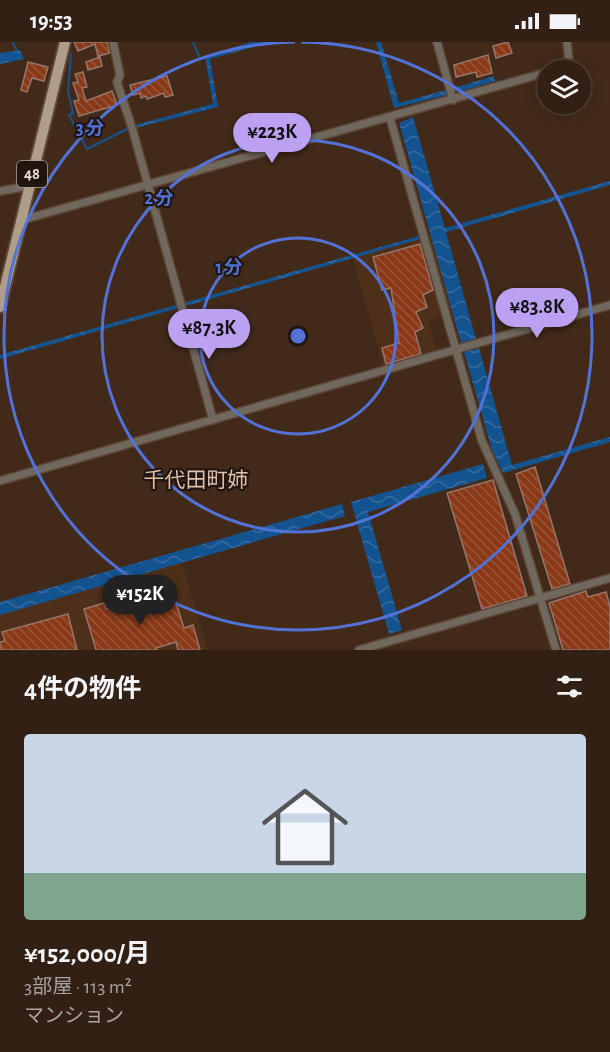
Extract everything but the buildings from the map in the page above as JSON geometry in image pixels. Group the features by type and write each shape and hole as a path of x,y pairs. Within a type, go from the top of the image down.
{"main road":[{"name":"48","path":"0,307 65,42"}],"street":[{"path":"113,42 120,75 117,82 133,130 213,420"},
{"path":"437,42 453,100"},
{"path":"567,42 569,60"},
{"path":"22,220 537,75"},
{"path":"390,118 482,441 514,514 556,650"},
{"path":"0,191 29,186"},
{"path":"0,481 610,304"},
{"path":"359,650 387,646 610,578"}],"shaded area":[{"path":"435,234 456,311 429,320 438,358 385,374 353,258"},
{"path":"181,560 208,650 0,650 0,613"}],"water":[{"path":"252,42 271,42 210,59 218,107 135,128 135,125 213,104 205,56"},
{"path":"376,42 381,42 399,103 446,90 447,95 394,108"},
{"path":"20,50 24,59 0,64 0,53"},
{"path":"494,76 495,81 455,93 454,88"},
{"path":"413,117 445,228 610,181 610,185 446,232 476,339 461,343 399,123"},
{"path":"419,236 420,239 0,359 0,355"},
{"path":"479,348 512,465 610,437 610,442 503,473 492,450 464,352"},
{"path":"483,464 487,478 368,512 402,630 389,634 351,502"},
{"path":"342,504 345,516 0,615 0,602"}],"waterway":[{"path":"13,42 17,51"},
{"path":"193,42 200,58 205,58"},
{"path":"71,54 68,91 73,113 69,115 87,149 129,128"}],"district":[{"name":"千代田町姉","path":"196,480"}]}
